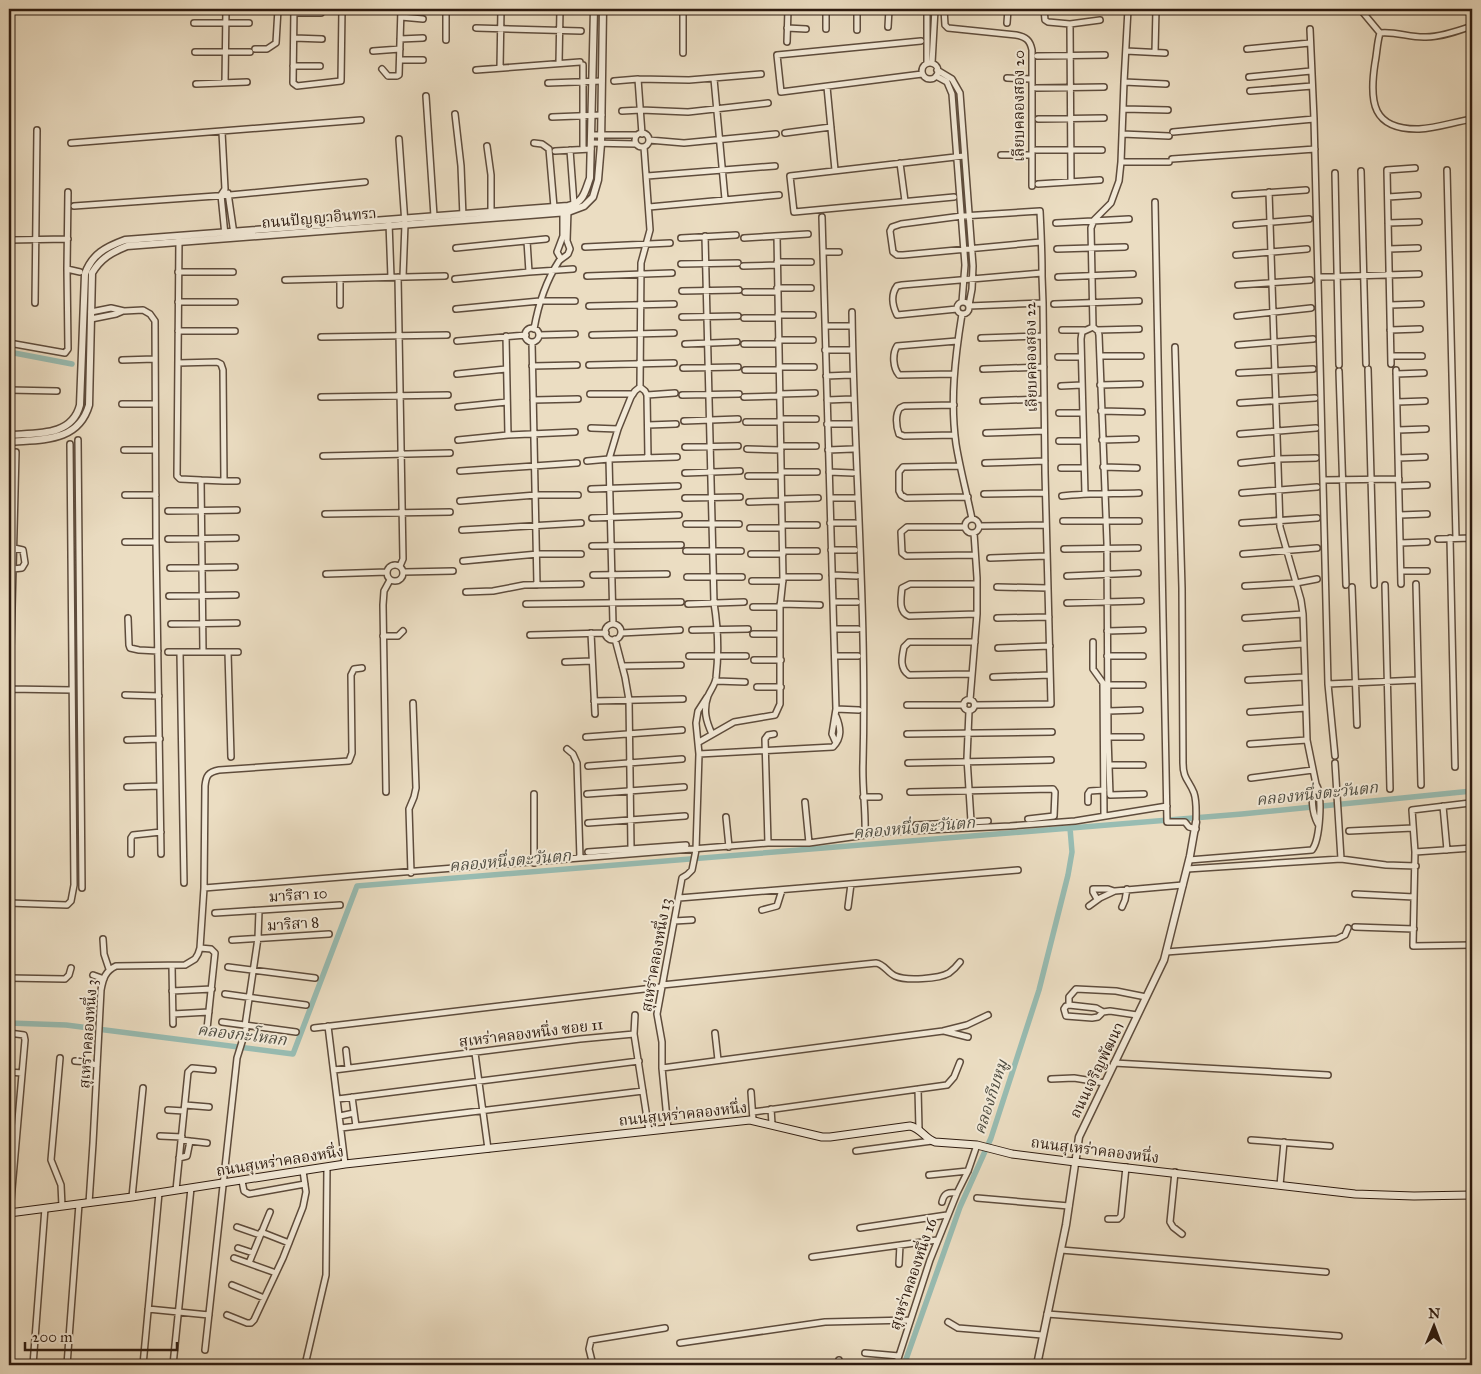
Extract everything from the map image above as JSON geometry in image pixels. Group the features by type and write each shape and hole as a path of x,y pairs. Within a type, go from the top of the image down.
{"main road":[{"name":"ถนนสุเหร่าคลองหนึ่ง","path":"9,1213 242,1182 345,1164 668,1129 753,1116 772,1124 815,1136 830,1137 910,1126 919,1129"},
{"path":"919,1129 932,1141"},
{"name":"ถนนสุเหร่าคลองหนึ่ง","path":"932,1141 978,1145 999,1151 1075,1162 1355,1194 1472,1195"}],"street":[{"path":"225,83 226,9"},
{"path":"195,52 268,49 276,43 278,9"},
{"path":"321,13 294,11 293,83 297,86 341,81 342,9"},
{"path":"382,69 386,75 397,76 400,72 401,9"},
{"path":"446,9 446,40"},
{"path":"500,68 501,9"},
{"path":"559,63 560,9"},
{"path":"567,208 586,194 590,178 594,9"},
{"name":"ถนนปัญญาอินทรา","path":"9,436 52,431 64,427 74,420 78,413 80,405 85,274 89,264 106,247 125,240 225,236 584,206 592,197 598,180 602,115 603,9"},
{"path":"683,9 683,53"},
{"path":"787,42 788,9"},
{"path":"826,9 826,28"},
{"path":"857,9 857,30"},
{"path":"888,27 889,9"},
{"path":"927,9 930,63 951,91 964,248 965,279 962,302"},
{"path":"930,63 935,9"},
{"name":"เลียบคลองสอง 20","path":"944,9 945,25 948,28 1016,35 1026,38 1031,43 1031,155 1035,185 1071,182"},
{"path":"1007,23 1008,9"},
{"path":"1044,9 1045,20 1048,22 1070,24 1100,20"},
{"path":"1128,9 1119,181 1111,203 1094,220 1091,228 1092,302 1095,328 1099,336 1100,356 1106,521 1110,795 1144,794"},
{"path":"1155,52 1156,9"},
{"path":"1360,9 1380,33 1372,98 1380,118 1388,123 1417,129 1433,128 1472,119"},
{"path":"401,18 423,19"},
{"path":"194,23 249,23"},
{"path":"1070,24 1071,182 1100,180"},
{"path":"1380,33 1387,32 1427,37 1438,36 1472,26"},
{"path":"476,28 582,31"},
{"path":"788,28 806,29"},
{"path":"1310,29 1315,149 1328,684 1334,756"},
{"path":"294,38 322,39"},
{"path":"400,39 423,38"},
{"path":"921,41 777,55 782,92 827,88 922,74 929,78 936,73"},
{"path":"1247,49 1310,43"},
{"path":"373,51 400,49"},
{"path":"1126,51 1165,53"},
{"path":"1037,56 1105,55"},
{"path":"400,60 423,60"},
{"path":"476,70 559,63 582,63 583,150"},
{"path":"922,74 923,66 930,63"},
{"path":"293,66 320,66"},
{"path":"1249,77 1311,71"},
{"path":"936,73 952,79 959,90 973,278 968,312 962,314"},
{"path":"614,81 714,79 762,74"},
{"path":"1008,78 1031,78"},
{"path":"714,79 725,199"},
{"path":"548,83 602,80"},
{"path":"636,144 635,140 639,134 641,110 638,80"},
{"path":"196,84 247,82"},
{"path":"1124,82 1166,84"},
{"path":"1250,91 1312,86"},
{"path":"1036,88 1104,87"},
{"path":"827,88 835,170"},
{"path":"426,96 434,216"},
{"path":"622,111 688,112 768,103"},
{"path":"1123,109 1168,110"},
{"path":"455,114 461,166 463,217"},
{"path":"552,117 602,115"},
{"path":"1038,119 1104,118"},
{"path":"1122,134 1171,134 1314,119"},
{"path":"71,144 361,120"},
{"path":"785,133 831,128"},
{"path":"35,304 37,130"},
{"path":"222,132 225,189 222,195 225,236"},
{"path":"592,135 639,134 648,137 648,140 684,143 776,134"},
{"path":"399,139 405,221 400,277 399,337 403,513 403,559 400,566"},
{"path":"613,624 609,459 618,428 633,394 640,387 641,263 650,230 644,147 648,140"},
{"path":"534,143 542,144 549,150 554,206"},
{"path":"555,151 583,150 601,144 636,144 639,147 644,147"},
{"path":"487,146 491,175 491,211"},
{"path":"1121,162 1170,161 1315,149"},
{"path":"561,259 558,255 558,248 565,241 570,150"},
{"path":"1036,150 1102,150"},
{"path":"1001,155 1031,155"},
{"path":"954,197 794,212 790,176 964,156"},
{"path":"900,163 905,201"},
{"path":"647,176 775,166"},
{"path":"1391,364 1387,170 1415,168"},
{"path":"1447,170 1455,767"},
{"path":"1361,171 1374,585"},
{"path":"1335,173 1346,585"},
{"path":"74,206 230,195 365,182"},
{"path":"225,189 230,195 234,235"},
{"path":"1235,195 1306,190"},
{"path":"9,344 65,353 68,349 68,192"},
{"path":"1189,860 1312,850 1316,844 1319,790 1316,784 1307,740 1303,614 1280,527 1269,192"},
{"path":"649,207 779,194"},
{"path":"1388,197 1418,196"},
{"path":"1156,202 1167,808 1168,822 1185,822 1189,827 1196,829"},
{"name":"ถนนปัญญาอินทรา","path":"405,221 434,216 463,217 491,211 554,206 567,208"},
{"name":"เลียบคลองสอง 22","path":"969,216 1040,211 1051,704 975,705"},
{"path":"969,216 901,224 892,227 890,231 893,252 897,255 1041,242"},
{"path":"700,754 833,747 840,731 836,716 822,217"},
{"path":"1056,223 1129,219"},
{"path":"1236,225 1308,219"},
{"path":"389,222 390,278"},
{"path":"1388,224 1419,222"},
{"path":"744,238 808,234"},
{"path":"681,238 736,235"},
{"path":"705,236 714,603 718,630 716,681 746,682"},
{"path":"699,742 741,719 774,715 780,704 780,606 783,553 777,236"},
{"path":"9,240 68,239"},
{"path":"179,239 177,476 180,479 236,481"},
{"name":"ถนนปัญญาอินทรา","path":"9,442 54,437 68,433 80,424 86,415 88,405 92,273 102,260 111,252 127,246 179,239"},
{"path":"456,248 546,239"},
{"path":"527,241 529,272"},
{"path":"534,329 540,301 561,259 568,254 569,244 565,241"},
{"path":"585,247 670,243"},
{"path":"1057,249 1125,247"},
{"path":"1389,249 1418,248"},
{"path":"1236,254 1307,249"},
{"path":"823,252 839,252"},
{"path":"682,264 810,262"},
{"path":"67,268 80,272"},
{"path":"455,279 573,269"},
{"path":"178,272 234,272"},
{"path":"587,276 672,273"},
{"path":"957,309 896,315 893,291 897,286 1042,273"},
{"path":"1058,277 1133,274"},
{"path":"1318,277 1418,274"},
{"path":"285,280 445,276"},
{"path":"340,278 340,305"},
{"path":"1238,284 1310,280"},
{"path":"745,292 811,288"},
{"path":"682,292 739,290"},
{"path":"456,309 540,301 575,301"},
{"path":"1054,304 1138,301"},
{"path":"178,302 235,302"},
{"path":"962,302 969,305 1043,303"},
{"path":"957,309 957,305 962,302"},
{"path":"589,306 674,304"},
{"path":"1390,305 1421,304"},
{"path":"91,315 111,308 143,310 150,314 155,321 161,854"},
{"path":"1237,316 1310,308"},
{"path":"957,309 962,314"},
{"path":"852,312 862,619 865,835"},
{"path":"962,314 954,374 955,435 972,519"},
{"path":"744,318 813,315"},
{"path":"682,317 738,316"},
{"path":"825,326 850,326"},
{"path":"1062,330 1095,328 1139,329"},
{"path":"534,329 539,335"},
{"path":"526,335 527,331 534,329"},
{"path":"1390,330 1420,329"},
{"path":"1084,330 1081,334 1081,357 1085,494"},
{"path":"178,331 236,331"},
{"path":"592,335 674,333"},
{"path":"539,335 575,334"},
{"path":"458,341 526,335"},
{"path":"526,335 526,338 532,342"},
{"path":"532,342 536,341 539,335"},
{"path":"321,337 447,336"},
{"path":"506,336 508,435"},
{"path":"981,338 1043,336"},
{"path":"1238,344 1313,339"},
{"path":"744,344 813,340"},
{"path":"954,374 899,375 896,371 894,355 897,346 958,341"},
{"path":"532,342 538,554 537,585"},
{"path":"685,344 737,342"},
{"path":"1175,347 1182,579 1183,763 1185,779 1195,798 1196,822"},
{"path":"826,350 850,350"},
{"path":"1100,356 1141,356"},
{"path":"1391,356 1422,356"},
{"path":"1058,357 1081,357"},
{"path":"122,360 155,359"},
{"path":"178,363 217,362 221,364 223,370 224,481"},
{"path":"589,365 674,363"},
{"path":"532,366 577,365"},
{"path":"745,370 814,367"},
{"path":"983,369 1044,367"},
{"path":"683,368 738,368"},
{"path":"457,374 506,369"},
{"path":"1239,373 1313,370"},
{"path":"1402,584 1396,372 1424,373"},
{"path":"826,376 851,375"},
{"path":"1100,384 1140,384"},
{"path":"1061,386 1082,385"},
{"path":"640,387 647,395 648,458"},
{"path":"9,390 57,391"},
{"path":"647,395 675,393"},
{"path":"682,395 815,393"},
{"path":"590,394 633,394"},
{"path":"321,397 448,395"},
{"path":"1240,403 1315,398"},
{"path":"827,400 852,399"},
{"path":"983,401 1044,399"},
{"path":"533,400 578,400"},
{"path":"1397,402 1425,401"},
{"path":"458,407 507,402"},
{"path":"122,404 155,404"},
{"path":"954,405 904,406 898,411 897,430 899,434 904,436 955,435"},
{"path":"1101,411 1142,412"},
{"path":"1059,413 1082,413"},
{"path":"746,422 816,419"},
{"path":"684,421 738,420"},
{"path":"648,425 676,424"},
{"path":"827,424 852,424"},
{"path":"591,428 618,428"},
{"path":"1240,434 1316,428"},
{"path":"1398,430 1426,429"},
{"path":"986,433 1044,431"},
{"path":"458,440 508,435 575,432"},
{"path":"1102,440 1136,439"},
{"path":"78,440 82,888"},
{"path":"1059,441 1083,441"},
{"path":"9,903 61,906 71,902 73,896 70,444"},
{"path":"685,447 738,446"},
{"path":"746,449 816,446"},
{"path":"828,450 853,449"},
{"path":"124,450 155,450"},
{"path":"9,725 16,452"},
{"path":"323,456 450,453"},
{"path":"586,462 677,456"},
{"path":"1398,458 1425,457"},
{"path":"1240,463 1316,458"},
{"path":"985,463 1045,461"},
{"path":"460,471 577,463"},
{"path":"960,466 903,467 899,472 900,493 906,498 968,497"},
{"path":"1103,467 1137,468"},
{"path":"1061,468 1084,468"},
{"path":"685,473 740,471"},
{"path":"748,476 817,472"},
{"path":"829,472 854,472"},
{"path":"1323,480 1399,478"},
{"path":"201,480 203,652"},
{"path":"1399,486 1427,485"},
{"path":"591,489 678,486"},
{"path":"1242,493 1317,487"},
{"path":"984,494 1045,493"},
{"path":"1062,496 1139,493"},
{"path":"124,495 156,495"},
{"path":"460,501 536,495 578,495"},
{"path":"685,498 740,497"},
{"path":"749,502 818,498"},
{"path":"830,498 855,498"},
{"path":"168,511 237,510"},
{"path":"325,514 450,512"},
{"path":"1400,515 1427,514"},
{"path":"592,518 679,515"},
{"path":"1242,523 1317,518"},
{"path":"972,519 978,522 979,526"},
{"path":"965,527 968,520 972,519"},
{"path":"1063,521 1139,521"},
{"path":"462,530 581,523"},
{"path":"830,524 855,523"},
{"path":"686,524 740,524"},
{"path":"750,528 817,525"},
{"path":"979,526 1046,525"},
{"path":"965,527 907,526 901,532 902,552 906,556 975,555"},
{"path":"970,700 977,614 974,533 978,530 979,526"},
{"path":"965,527 967,531 974,533"},
{"path":"168,539 236,538"},
{"path":"1438,539 1472,538 1472,580"},
{"path":"125,542 156,542"},
{"path":"1400,543 1427,542"},
{"path":"592,546 681,544"},
{"path":"13,569 22,568 25,563 24,550 14,548"},
{"path":"1064,549 1138,548"},
{"path":"1243,554 1317,548"},
{"path":"831,550 855,550"},
{"path":"686,551 741,551"},
{"path":"751,554 817,551"},
{"path":"463,561 538,554 580,554"},
{"path":"990,558 1047,556"},
{"path":"386,792 384,591 390,580 387,572 388,568 392,565 400,566 404,572"},
{"path":"170,568 235,567"},
{"path":"404,572 453,571"},
{"path":"1401,571 1427,571"},
{"path":"326,574 387,572"},
{"path":"390,580 401,579 404,572"},
{"path":"593,576 667,574"},
{"path":"1067,576 1138,574"},
{"path":"832,575 857,576"},
{"path":"687,576 742,577"},
{"path":"752,581 819,577"},
{"path":"1245,586 1317,580"},
{"path":"466,592 493,591 518,585 581,584"},
{"path":"977,584 910,584 902,588 901,600 902,611 909,616 977,614"},
{"path":"1416,584 1421,785"},
{"path":"1385,585 1390,788"},
{"path":"997,587 1048,588"},
{"path":"1352,587 1357,725"},
{"path":"169,596 236,595"},
{"path":"1067,603 1141,601"},
{"path":"526,604 681,602"},
{"path":"688,604 744,602"},
{"path":"833,602 857,602"},
{"path":"754,607 820,605"},
{"path":"1245,618 1303,614"},
{"path":"997,618 1049,617"},
{"path":"128,618 128,645 130,648 158,651"},
{"path":"170,624 237,624"},
{"path":"606,633 608,627 613,624"},
{"path":"613,624 619,627 621,633"},
{"path":"692,630 748,629"},
{"path":"834,629 858,629"},
{"path":"621,633 680,630"},
{"path":"1107,631 1143,630"},
{"path":"383,636 396,636 400,635 403,631"},
{"path":"591,633 595,714"},
{"path":"530,635 606,633"},
{"path":"606,633 609,638 615,639 621,633"},
{"path":"753,634 780,634"},
{"path":"615,639 629,700 631,848"},
{"path":"972,674 909,675 904,672 902,656 904,647 909,642 975,642"},
{"path":"1093,642 1093,669 1103,684 1104,815"},
{"path":"1246,648 1303,644"},
{"path":"998,648 1050,646"},
{"path":"168,652 238,652"},
{"path":"228,652 231,757"},
{"path":"180,653 184,883"},
{"path":"689,656 746,656"},
{"path":"835,656 858,656"},
{"path":"1108,656 1143,656"},
{"path":"754,660 781,660"},
{"path":"565,662 592,662"},
{"path":"622,666 681,665"},
{"path":"207,1029 215,953 211,949 200,948 204,888 205,786 207,776 211,772 219,770 349,761 352,754 351,675 354,669 362,668"},
{"path":"993,677 1050,675"},
{"path":"1248,680 1304,677"},
{"path":"1328,684 1418,680"},
{"name":"สุเหร่าคลองหนึ่ง 13","path":"668,1129 662,1068 662,1042 657,1014 682,878 690,873 696,851 700,754 697,717 701,705 716,681"},
{"path":"9,689 72,688 81,685"},
{"path":"1108,685 1143,685"},
{"path":"757,687 781,687"},
{"path":"125,695 159,696"},
{"path":"708,696 705,714 706,722 712,734"},
{"path":"594,701 683,698"},
{"path":"72,699 81,699"},
{"path":"964,706 966,700 970,700"},
{"path":"969,711 975,705 970,700"},
{"path":"411,873 409,808 416,788 413,703"},
{"path":"907,705 964,706 969,711"},
{"path":"1250,712 1306,708"},
{"path":"836,709 859,710"},
{"path":"1108,711 1140,710"},
{"path":"969,711 967,762 971,821"},
{"path":"586,737 682,730"},
{"path":"907,734 1052,732"},
{"path":"768,843 766,737 774,734"},
{"path":"1108,738 1141,737"},
{"path":"127,740 160,739"},
{"path":"1250,744 1307,740"},
{"path":"567,749 573,754 577,763 580,858"},
{"path":"588,766 682,759"},
{"path":"908,763 1050,760"},
{"path":"1335,763 1342,859"},
{"path":"1109,765 1144,765"},
{"path":"1251,778 1313,770"},
{"path":"1316,784 1313,790 1318,817"},
{"path":"127,788 160,786"},
{"path":"587,794 684,788"},
{"path":"910,792 1053,789 1055,792 1054,816 1028,819"},
{"path":"1088,802 1090,791 1104,790"},
{"path":"534,794 534,862"},
{"path":"863,797 879,797"},
{"path":"805,802 809,843"},
{"path":"1472,824 1470,803 1412,810 1416,866 1413,946 1472,945"},
{"path":"1443,806 1447,850"},
{"path":"204,888 411,873 580,858 696,851 768,843 809,843 887,832 1010,826 1167,808"},
{"path":"588,823 685,816"},
{"path":"726,817 729,847"},
{"path":"916,825 988,820"},
{"name":"ถนนเจริญพัฒนา","path":"1037,1365 1061,1250 1079,1137 1137,1015 1158,976 1187,869 1196,822"},
{"path":"1349,831 1413,828"},
{"path":"131,854 131,838 133,835 161,832"},
{"path":"588,852 686,845"},
{"path":"1415,852 1472,848"},
{"path":"1187,869 1342,859 1378,864 1416,866"},
{"path":"679,898 1018,870"},
{"path":"848,908 851,884"},
{"path":"1089,906 1097,899 1114,891 1183,885"},
{"path":"1097,899 1093,889 1114,891"},
{"path":"1122,907 1127,889"},
{"path":"762,910 777,906 782,890"},
{"path":"1355,894 1414,897"},
{"name":"มาริสา 10","path":"215,913 340,905"},
{"path":"205,1350 238,1050 246,1029 258,938 259,911"},
{"path":"674,921 692,920"},
{"path":"1355,927 1414,928"},
{"path":"1166,952 1337,939 1345,935 1348,928"},
{"name":"มาริสา 8","path":"232,940 329,934"},
{"path":"103,939 104,954 109,970"},
{"name":"สุเหร่าคลองหนึ่ง 3","path":"89,1203 99,1024 104,979 109,970 116,966 172,966 190,963 196,959 200,948"},
{"path":"314,1028 662,986 876,963 901,978 926,978 949,973 960,962"},
{"path":"172,966 174,1024"},
{"path":"228,967 315,978"},
{"path":"9,978 65,979 69,975 71,968"},
{"path":"93,975 104,979"},
{"path":"172,991 212,989"},
{"path":"1069,1005 1069,997 1076,989 1116,991 1146,997"},
{"path":"225,994 306,1004"},
{"path":"1103,1012 1098,1017 1092,1018 1066,1016 1064,1007 1069,1005 1096,1008 1103,1012 1137,1015"},
{"path":"173,1014 209,1012"},
{"path":"662,1068 944,1031 967,1025 988,1014"},
{"path":"634,1015 636,1028 634,1034 648,1131"},
{"path":"222,1022 296,1032"},
{"path":"328,1026 345,1164"},
{"path":"944,1031 968,1037"},
{"path":"715,1032 718,1060"},
{"path":"9,1033 24,1035 22,1073 12,1146 9,1213"},
{"name":"สุเหร่าคลองหนึ่ง ซอย 11","path":"334,1070 634,1034"},
{"path":"346,1050 348,1068"},
{"path":"475,1053 488,1148"},
{"path":"60,1058 50,1160 61,1185 62,1206"},
{"path":"75,1061 88,1062 98,1066"},
{"path":"338,1099 639,1061"},
{"path":"751,1092 753,1116 771,1109 947,1085 954,1077 960,1062"},
{"path":"1114,1063 1328,1075"},
{"path":"176,1190 189,1069 213,1070"},
{"path":"9,1072 22,1073"},
{"path":"1051,1079 1082,1079 1105,1083"},
{"path":"132,1197 142,1088"},
{"path":"918,1089 919,1129"},
{"path":"341,1128 643,1091"},
{"path":"352,1097 356,1126"},
{"path":"168,1110 209,1107"},
{"path":"771,1109 772,1124"},
{"path":"340,1116 354,1113"},
{"path":"160,1136 207,1143"},
{"path":"1250,1140 1330,1146"},
{"path":"179,1158 187,1156 190,1141"},
{"path":"856,1151 932,1141"},
{"path":"1280,1185 1284,1142"},
{"name":"สุเหร่าคลองหนึ่ง 16","path":"896,1365 937,1240 978,1145"},
{"path":"305,1365 326,1275 327,1167"},
{"path":"1108,1219 1118,1219 1121,1216 1126,1167"},
{"path":"227,1315 251,1323 276,1273 306,1198 302,1171"},
{"path":"929,1175 968,1171"},
{"path":"1175,1172 1170,1222 1173,1228 1182,1234"},
{"path":"242,1182 244,1191 249,1194 305,1184"},
{"path":"173,1365 191,1188"},
{"path":"143,1365 159,1193"},
{"name":"สุเหร่าคลองหนึ่ง 16","path":"942,1202 944,1195 947,1193 957,1193"},
{"path":"977,1198 1069,1206"},
{"path":"67,1365 79,1204"},
{"path":"32,1365 45,1208"},
{"path":"249,1263 270,1212"},
{"path":"860,1228 947,1215"},
{"path":"237,1227 289,1242"},
{"path":"812,1257 937,1240"},
{"path":"900,1245 900,1264"},
{"path":"238,1248 253,1253"},
{"path":"1061,1250 1326,1272"},
{"path":"234,1258 276,1273"},
{"path":"232,1285 264,1298"},
{"path":"148,1309 209,1315"},
{"path":"1047,1314 1339,1336"},
{"path":"680,1343 825,1322 910,1320"},
{"path":"948,1322 958,1328 1042,1335"},
{"path":"593,1365 589,1348 591,1340 665,1328"},
{"path":"865,1353 899,1356"},
{"path":"634,1365 654,1363"}],"waterway":[{"path":"9,352 72,364"},
{"name":"คลองหนึ่งตะวันตก","path":"9,1023 66,1025 293,1054 357,886 1242,814 1472,791"},
{"name":"คลองกีบหมู","path":"904,1365 960,1207 991,1138 1039,990 1068,875 1072,852 1070,828"}],"water label":[{"name":"คลองกะโหลก","path":"242,1034"}]}
